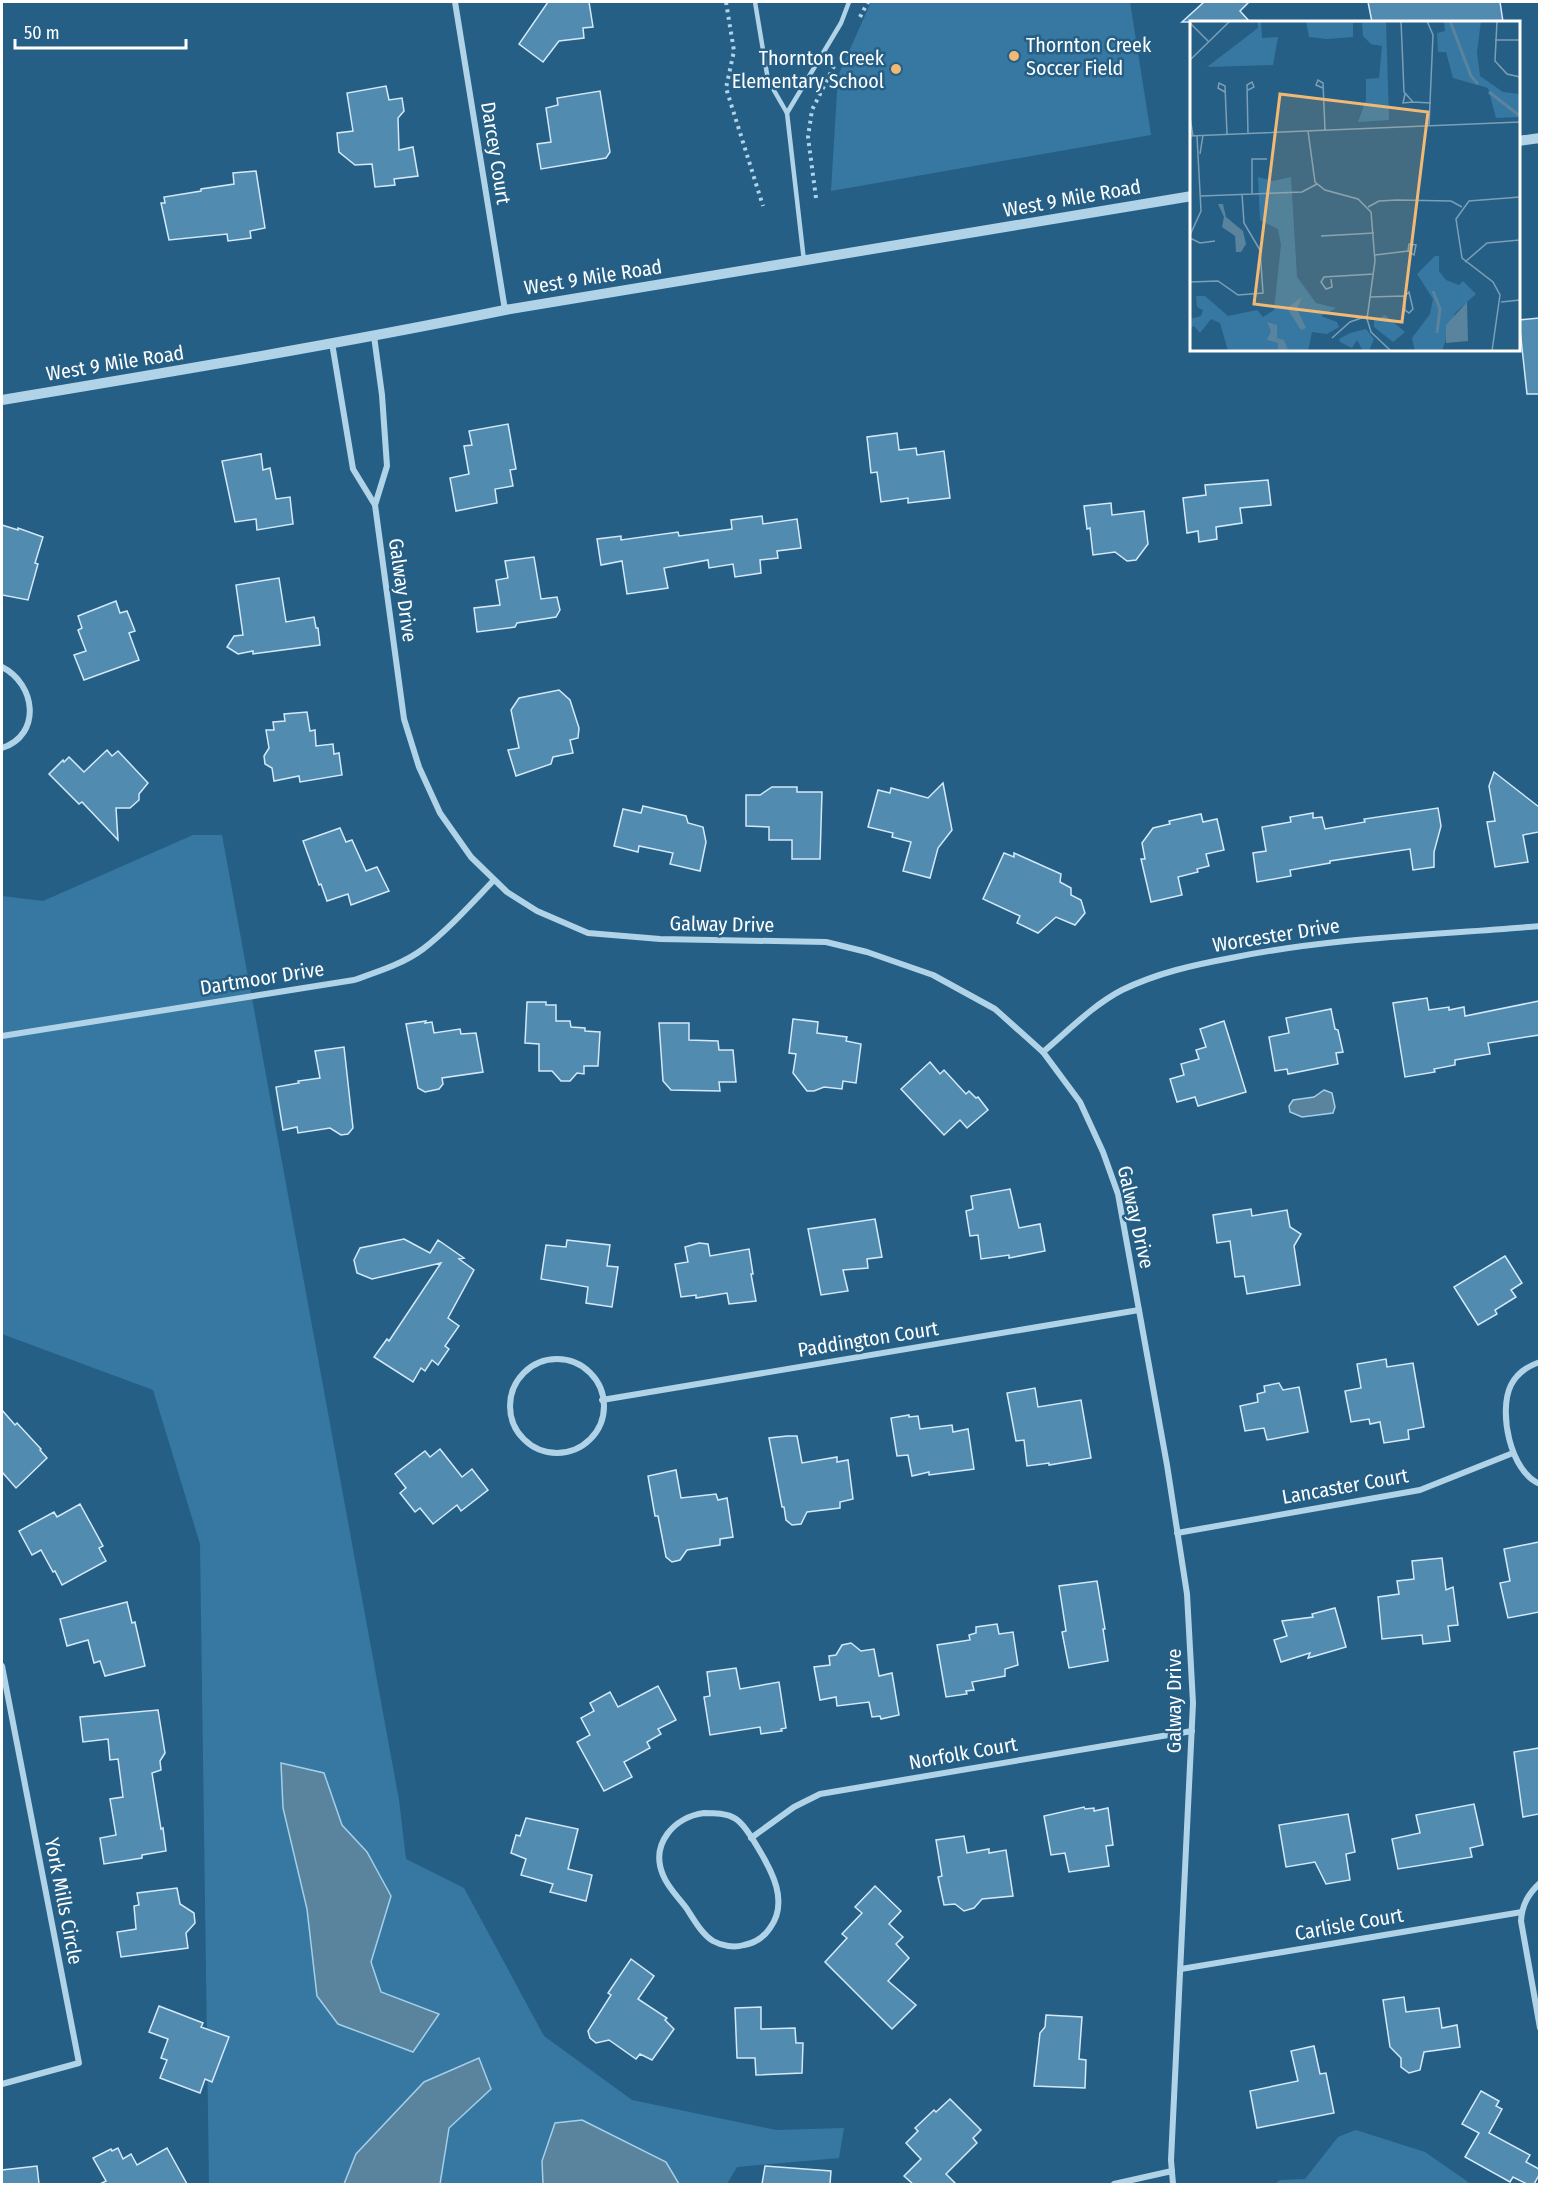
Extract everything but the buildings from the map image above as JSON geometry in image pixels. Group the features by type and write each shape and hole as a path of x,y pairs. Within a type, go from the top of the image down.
{"street":[{"name":"Darcey Court","path":"455,2 505,310"},
{"path":"1520,141 1539,138"},
{"name":"West 9 Mile Road","path":"2,400 187,370 505,310 1190,196"},
{"name":"Galway Drive","path":"374,336 382,395 387,466 375,505"},
{"name":"Galway Drive","path":"332,343 353,469 375,505 404,719 416,757 440,813 471,857 507,892 537,911 588,933 660,939 826,942 867,952 933,975 995,1009 1043,1052 1080,1101 1103,1152 1118,1194 1187,1594 1191,1645 1192,1731 1173,2184"},
{"path":"2,667 13,673 23,684 29,697 30,711 26,726 18,738 2,747"},
{"name":"Dartmoor Drive","path":"2,1036 354,981 386,969 422,950 464,912 494,880"},
{"name":"Worcester Drive","path":"1043,1052 1092,1010 1120,991 1179,968 1332,942 1539,926"},
{"name":"Paddington Court","path":"602,1400 1139,1310"},
{"path":"551,1360 566,1360 580,1365 600,1385 602,1400 604,1416 598,1431 587,1443 572,1451 556,1453 540,1450 526,1442 516,1429 510,1414 511,1397 516,1383 525,1372 537,1364 551,1360"},
{"path":"1539,1362 1526,1368 1515,1379 1506,1400 1513,1453 1522,1471 1539,1484"},
{"name":"Lancaster Court","path":"1177,1533 1420,1490 1513,1453"},
{"name":"York Mills Circle","path":"2,1666 79,2063 2,2084"},
{"name":"Norfolk Court","path":"751,1838 794,1807 820,1794 1192,1731"},
{"path":"704,1813 721,1814 736,1819 751,1838 765,1860 777,1887 778,1912 766,1934 755,1942 743,1946 723,1945 706,1935 668,1885 660,1865 662,1846 667,1834 675,1825 686,1818 704,1813"},
{"path":"1539,1883 1528,1895 1522,1912 1522,1930 1539,2028"},
{"name":"Carlisle Court","path":"1181,1969 1522,1912"},
{"path":"1114,2184 1172,2170"}],"lane":[{"path":"755,2 768,81 787,113 804,261"},
{"path":"787,113 841,23 849,2"}],"path":[{"path":"726,2 734,51 726,88 764,206"},
{"path":"858,20 868,2"},
{"path":"816,198 808,137 812,110 838,57"}],"shaded area":[{"path":"871,2 1130,2 1151,135 831,191 838,76"},
{"path":"193,835 222,835 399,1800 406,1859 464,1888 544,2036 632,2100 776,2130 844,2128 839,2158 737,2167 727,2184 209,2184 200,1544 153,1390 2,1334 2,896 43,901"},
{"path":"1324,1090 1332,1093 1335,1107 1333,1113 1302,1117 1290,1112 1289,1106 1293,1100 1314,1097"},
{"path":"281,1763 324,1773 342,1825 367,1852 391,1896 371,1962 381,1992 439,2014 413,2052 338,2024 317,1996 307,1909 283,1808"},
{"path":"479,2058 491,2089 449,2128 440,2184 344,2184 356,2154 424,2082"},
{"path":"582,2120 666,2162 679,2184 543,2184 542,2161 555,2123"},
{"path":"1356,2130 1425,2152 1471,2184 1275,2184 1280,2180 1305,2179 1338,2137"}],"place":[{"name":"Thornton Creek Soccer Field","path":"1014,56"},
{"name":"Thornton Creek Elementary School","path":"896,69"}]}
